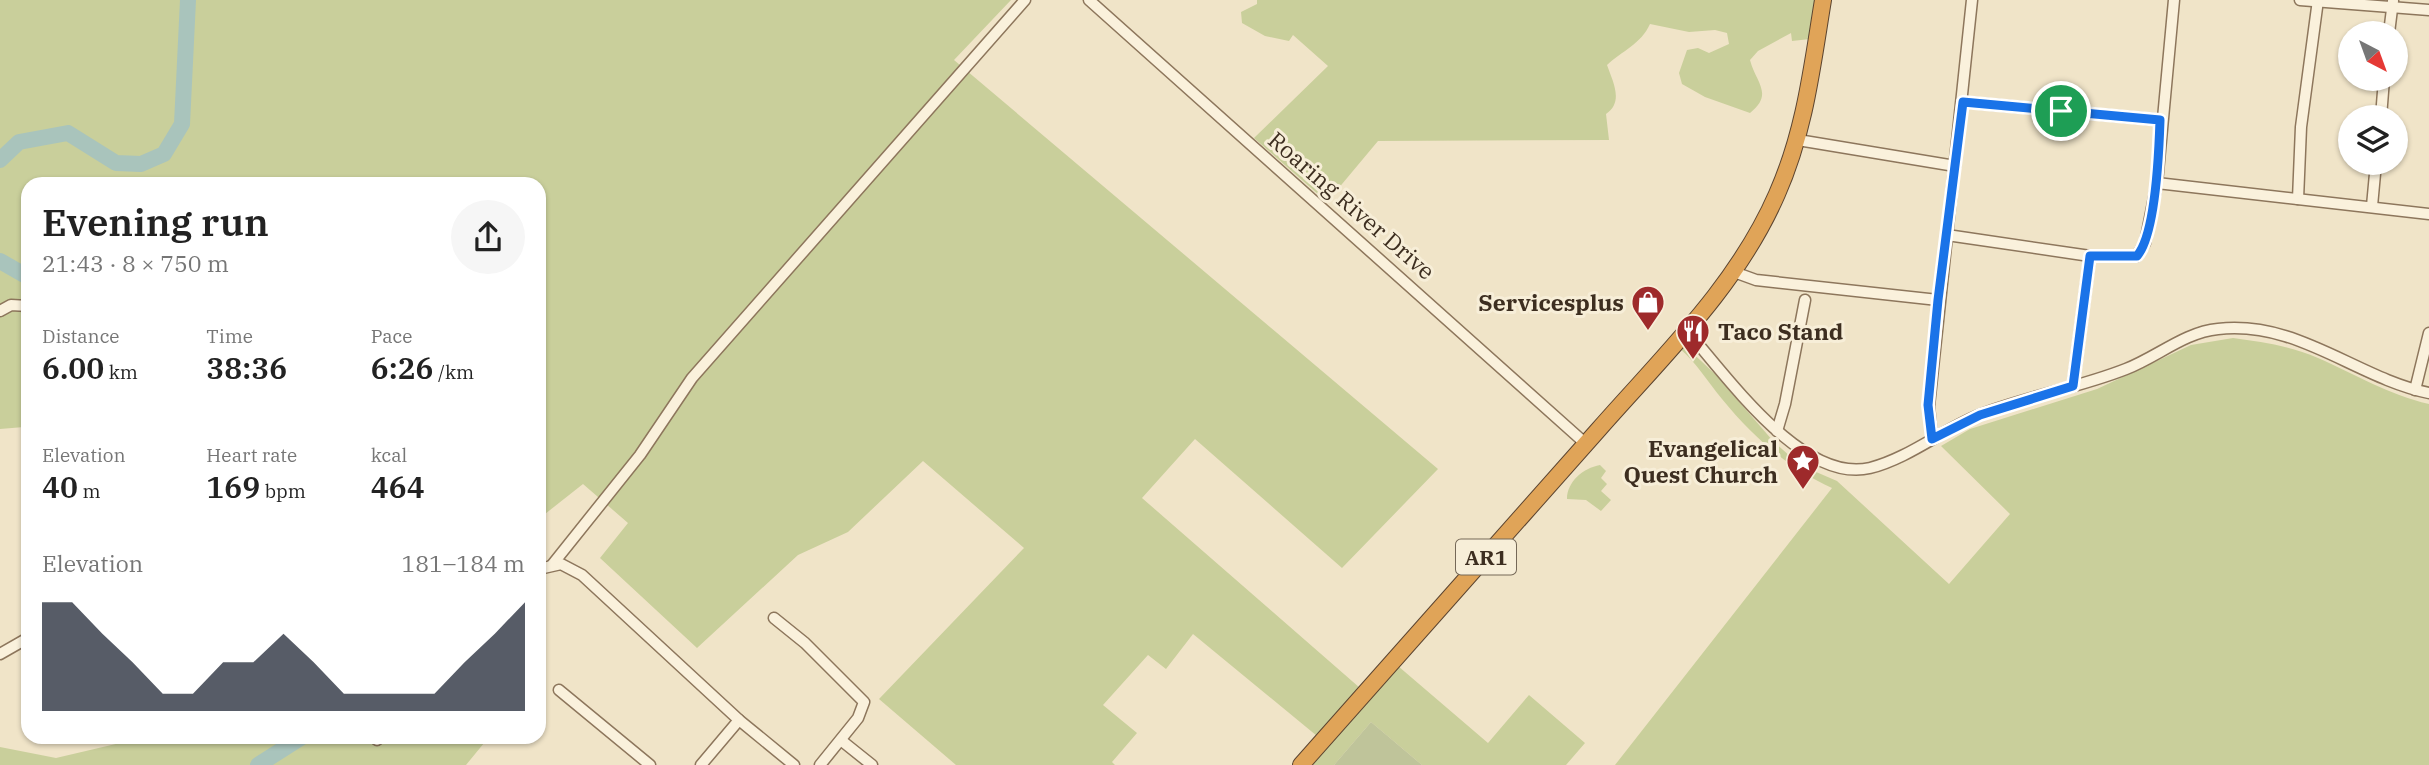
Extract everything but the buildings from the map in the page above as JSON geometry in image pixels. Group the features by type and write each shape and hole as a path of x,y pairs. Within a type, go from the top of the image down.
{"highway":[{"name":"AR1","path":"1301,765 1687,331 1734,272 1764,222 1798,141 1813,79 1823,0"}],"street":[{"path":"552,565 639,455 692,378 1025,0"},
{"name":"Roaring River Drive","path":"1089,0 1586,443"},
{"path":"1932,439 1928,405 1972,0"},
{"path":"1947,235 2090,256 2137,256 2145,243 2157,183 2160,120 2174,0"},
{"path":"2300,0 2393,3 2429,10"},
{"path":"2298,199 2301,127 2317,1"},
{"path":"2391,21 2393,3"},
{"path":"1963,102 2160,120"},
{"path":"1798,141 1955,166"},
{"path":"2372,206 2375,175"},
{"path":"2157,183 2429,214"},
{"path":"2073,386 2090,256"},
{"path":"1734,272 1756,280 1938,300"},
{"path":"1777,430 1786,404 1805,300"},
{"path":"0,311 11,305 21,306"},
{"path":"1687,331 1777,430 1808,456 1831,466 1855,471 1883,464 1980,415 2127,368 2200,333 2229,328 2271,332 2314,344 2415,390 2429,393"},
{"path":"2415,390 2429,333"},
{"path":"546,567 561,564 591,583 739,720 794,765"},
{"path":"774,618 804,643 864,702 863,711 842,741 820,765"},
{"path":"0,654 21,642"},
{"path":"559,690 650,765"},
{"path":"701,765 739,720"},
{"path":"842,741 872,765"}],"green space":[{"path":"0,0 1011,0 954,60 1438,469 1342,568 1195,439 1142,498 1360,688 1317,736 1193,634 1166,669 1148,655 1103,705 1137,733 1112,762 1115,765 956,765 879,699 1024,548 923,461 848,532 798,555 697,648 600,558 628,523 583,484 546,513 546,177 21,177 21,427 0,429"},
{"path":"1257,0 1816,0 1810,39 1792,41 1791,33 1758,51 1750,60 1762,94 1761,100 1750,113 1705,97 1682,84 1679,73 1687,50 1698,48 1709,53 1729,44 1727,33 1715,30 1689,32 1650,24 1636,42 1607,65 1616,98 1615,104 1606,114 1609,140 1378,141 1327,202 1254,138 1328,66 1293,35 1289,41 1265,36 1242,23 1241,12 1257,4"},
{"path":"2233,338 2297,350 2386,390 2429,404 2429,765 1615,765 1832,488 1800,471 1759,438 1679,348 1683,344 1716,375 1773,441 1800,465 1837,481 1949,584 2010,514 1941,446 1970,429 2097,389 2191,345"},
{"path":"1600,465 1606,471 1601,478 1607,484 1601,491 1611,500 1601,511 1586,500 1567,499 1570,487 1577,477"},
{"path":"1398,666 1488,743 1529,695 1585,743 1566,765 1422,765 1371,722 1334,765 1311,765"},
{"path":"1371,722 1422,765 1334,765"},
{"path":"116,744 483,744 466,765 0,765 0,747 56,758"}],"waterway":[{"path":"0,160 19,142 68,133 116,163 141,164 164,154 182,124 188,0"},
{"path":"0,261 21,273"},
{"path":"258,765 291,744"}],"place":[{"name":"Servicesplus","path":"1648,332"},
{"name":"Taco Stand","path":"1693,361"},
{"name":"Evangelical Quest Church","path":"1803,491"}],"route":[{"path":"1963,102 2061,111 2160,120 2157,183 2145,243 2137,256 2129,258 2090,256 2073,386 1980,415 1932,439 1928,405 1938,300 1963,102"}]}
